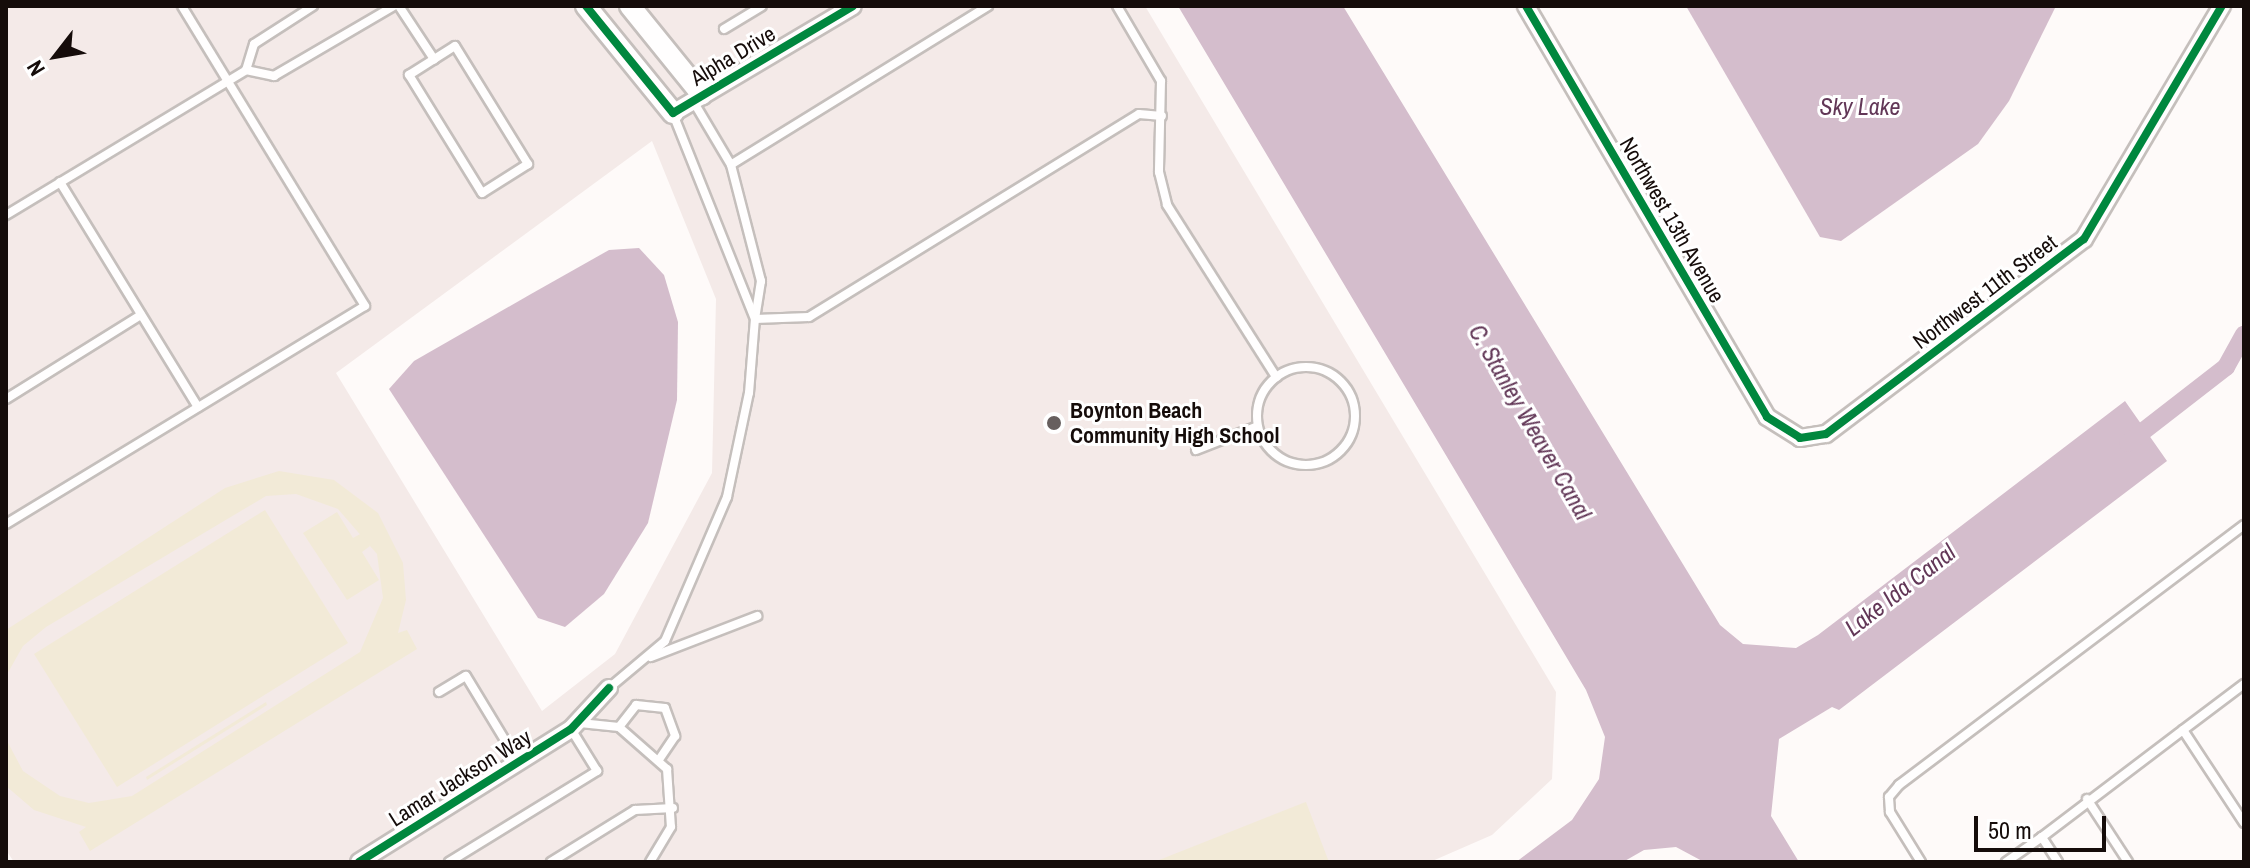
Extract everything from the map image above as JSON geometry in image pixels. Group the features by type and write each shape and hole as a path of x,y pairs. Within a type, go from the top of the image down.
{"street":[{"path":"586,6 673,113"},
{"path":"630,6 697,98"},
{"name":"Northwest 13th Avenue","path":"1526,6 1767,417 1800,438"},
{"name":"Northwest 11th Street","path":"1800,438 1826,434 2084,239 2222,6"},
{"name":"Alpha Drive","path":"673,113 842,9"},
{"name":"Lamar Jackson Way","path":"359,862 576,726 609,688"}],"lane":[{"path":"6,524 365,306 182,6"},
{"path":"6,215 246,70 254,44 313,6"},
{"path":"246,70 274,76 396,6 434,59"},
{"path":"724,29 762,6"},
{"path":"731,165 988,6"},
{"path":"1117,6 1161,81 1159,172 1167,205 1276,377"},
{"path":"455,46 528,164 482,193 409,75 434,59 455,46"},
{"path":"609,688 665,641 727,497 740,454 761,281 731,165 697,98"},
{"path":"673,113 755,319"},
{"path":"755,319 809,317 1139,114 1162,116"},
{"path":"60,182 198,407"},
{"path":"6,399 141,315"},
{"path":"1307,367 1337,378 1351,396 1354,428 1336,455 1305,465 1275,454 1258,426 1259,404 1276,377 1307,367"},
{"path":"1196,450 1258,426"},
{"path":"1921,862 1890,812 1889,797 1899,785 2244,525"},
{"path":"646,659 757,616"},
{"path":"439,692 466,676 518,763"},
{"path":"2006,862 2244,684"},
{"path":"619,727 636,705 665,708 675,736 660,758"},
{"path":"449,862 597,771 576,726 619,727 660,758 673,808 666,842 650,862"},
{"path":"2183,730 2244,823"},
{"path":"2087,799 2128,862"},
{"path":"551,862 635,810 673,808"},
{"path":"2042,837 2058,862"}],"shaded area":[{"name":"Boynton Beach Community High School","path":"6,6 1145,6 1556,692 1552,779 1492,835 1430,862 14,862 6,850","holes":["652,141 716,299 712,473 615,654 542,711 336,373"]},
{"path":"279,471 334,480 378,513 403,563 406,600 398,633 407,630 417,649 90,851 79,832 86,827 34,810 6,786 6,739 23,771 60,796 89,803 132,796 360,652 383,598 377,554 338,509 296,494 266,496 46,627 23,646 6,676 6,630 225,488"},
{"path":"265,510 348,643 117,787 34,654"},
{"path":"337,512 353,538 362,533 370,546 362,552 379,580 347,600 303,533"},
{"path":"266,702 267,705 147,780 146,777"},
{"path":"1306,802 1329,862 1154,862 1303,803"}],"water":[{"name":"C. Stanley Weaver Canal","path":"1178,6 1343,6 1720,625 1743,644 1796,648 1818,635 2125,401 2167,461 1839,710 1832,707 1779,739 1771,816 1799,862 1704,862 1676,847 1644,850 1623,862 1516,862 1572,820 1599,779 1605,737 1586,690"},
{"name":"Sky Lake","path":"1686,6 2056,6 2009,101 1978,144 1841,241 1820,237"},
{"path":"639,248 664,275 678,322 677,400 648,523 604,594 565,627 538,618 389,389 414,361 609,250"}],"waterway":[{"name":"Lake Ida Canal","path":"2128,443 2226,367 2244,335"}],"cycle path":[{"path":"586,6 673,113 853,6"},
{"path":"1526,6 1767,417 1800,438 1826,434 2084,239 2222,6"},
{"path":"359,862 571,729 609,688"}],"place":[{"name":"Boynton Beach Community High School","path":"1054,423"}]}
